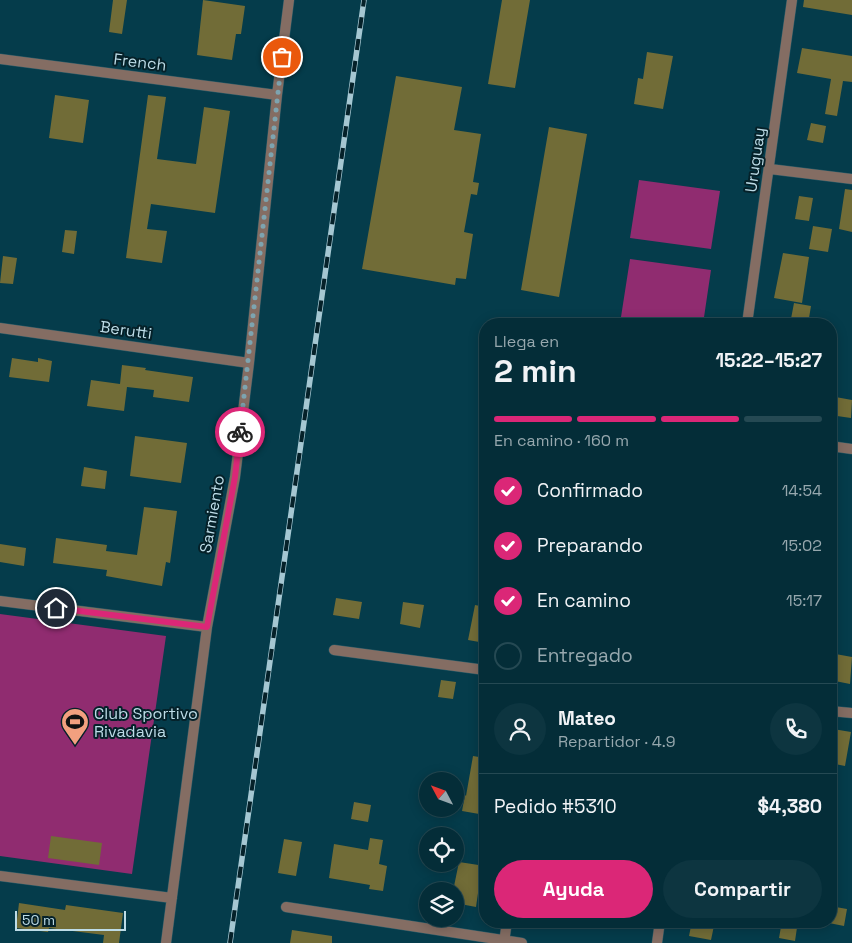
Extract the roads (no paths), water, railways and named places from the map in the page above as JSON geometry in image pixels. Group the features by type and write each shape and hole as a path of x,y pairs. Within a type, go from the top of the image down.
{"street":[{"name":"Sarmiento","path":"166,943 207,627 235,477 249,363 276,96 289,0"},
{"name":"Uruguay","path":"748,318 792,0"},
{"name":"French","path":"0,59 276,96"},
{"path":"770,169 852,179"},
{"name":"Berutti","path":"0,328 249,363"},
{"path":"837,447 852,449"},
{"path":"0,601 207,627"},
{"path":"334,650 479,669"},
{"path":"837,712 852,713"},
{"path":"0,876 172,898"},
{"path":"286,907 504,942 522,943"},
{"path":"504,942 506,928"},
{"path":"657,943 659,928"}],"railway":[{"path":"230,943 364,0"}],"place":[{"name":"Club Sportivo Rivadavia","path":"75,746"}]}
